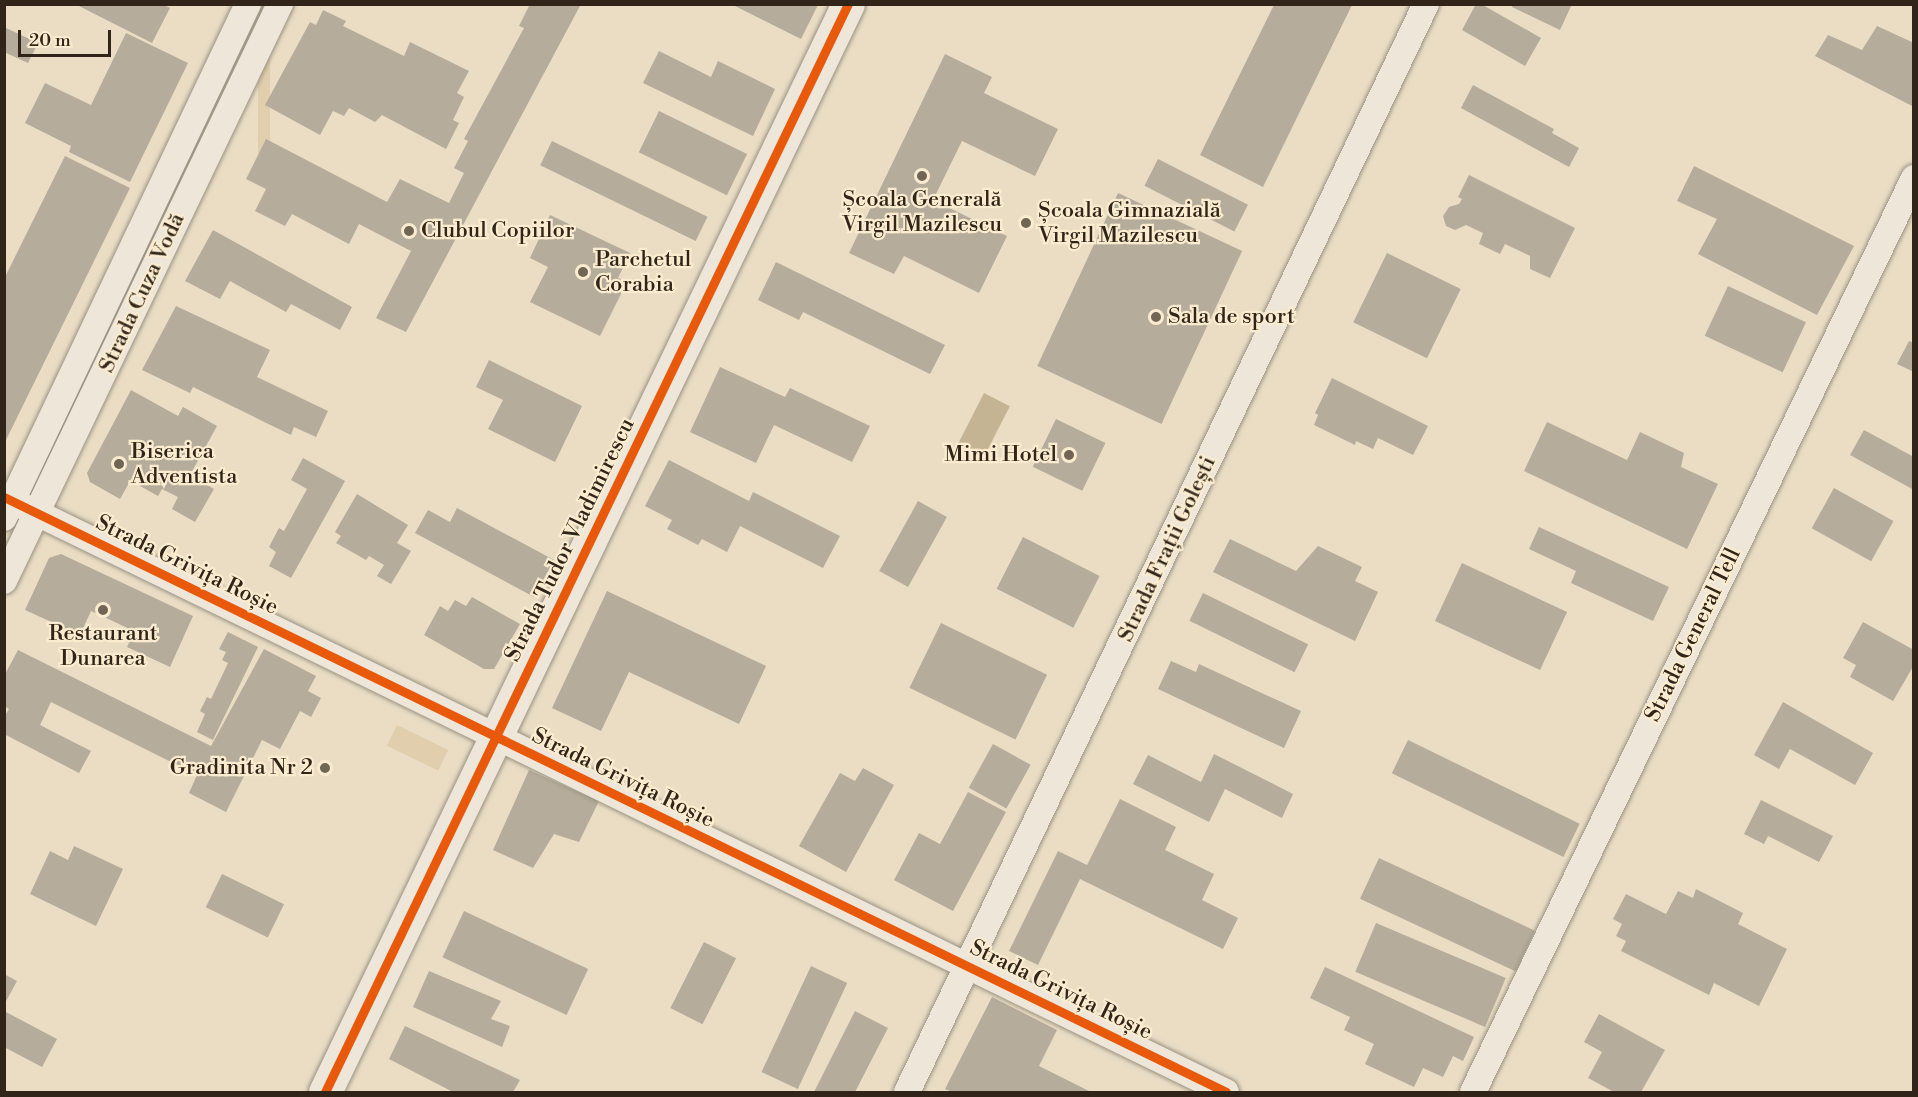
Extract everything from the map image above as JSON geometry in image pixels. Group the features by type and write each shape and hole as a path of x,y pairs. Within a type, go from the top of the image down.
{"street":[{"name":"Strada Cuza Vodă","path":"8,505 248,4"},
{"name":"Strada Cuza Vodă","path":"4,581 280,4"},
{"name":"Strada Tudor Vladimirescu","path":"325,1092 848,4"},
{"name":"Strada Frații Golești","path":"907,1092 1426,4"},
{"name":"Strada General Tell","path":"1473,1092 1914,178"},
{"name":"Strada Grivița Roșie","path":"8,505 38,513 1226,1092"}],"shaded area":[{"path":"258,5 270,5 270,175 258,175"},
{"path":"168,190 176,194 46,450 38,446"},
{"path":"984,393 1010,406 983,459 957,446"},
{"path":"397,725 448,750 438,771 387,746"}],"building":[{"path":"75,4 162,4 170,8 152,43"},
{"path":"530,4 581,4 406,332 376,318 411,251 359,224 349,244 292,214 285,226 255,211 266,189 246,179 266,139 387,202 400,179 449,203 464,173 454,168 468,141 464,139 524,28 519,26"},
{"path":"1476,4 1481,4 1541,38 1525,66 1462,30"},
{"path":"1513,4 1572,4 1560,30 1512,7"},
{"path":"733,5 818,5 801,39"},
{"path":"1274,5 1352,5 1263,187 1200,155"},
{"path":"323,10 346,21 343,26 404,56 410,42 469,71 457,93 464,97 453,120 459,123 446,149 382,115 375,122 349,108 344,116 333,111 320,135 265,105 310,22 316,25"},
{"path":"1877,26 1914,43 1914,107 1815,56 1828,35 1862,50"},
{"path":"4,27 38,43 28,63 4,52"},
{"path":"126,33 188,63 130,182 69,152 71,146 25,123 45,83 91,105"},
{"path":"659,51 711,77 718,61 775,89 753,136 643,83"},
{"path":"945,54 992,77 984,93 1058,129 1035,176 962,141 933,200 1007,236 979,293 904,256 894,274 849,253"},
{"path":"1473,85 1554,129 1552,133 1579,148 1569,167 1461,108"},
{"path":"659,111 747,154 727,195 639,152"},
{"path":"552,141 707,217 696,241 540,165"},
{"path":"65,156 130,188 4,444 4,279"},
{"path":"1158,159 1248,205 1234,232 1144,186"},
{"path":"1694,166 1854,246 1817,315 1698,254 1717,219 1677,201"},
{"path":"1469,175 1575,228 1550,278 1530,269 1530,256 1505,244 1500,254 1479,244 1483,233 1466,225 1455,230 1446,226 1443,216 1449,207 1459,204 1462,199 1458,197"},
{"name":"Sala de sport","path":"1118,193 1242,251 1161,424 1037,366"},
{"name":"Parchetul Corabia","path":"550,215 630,253 618,278 627,282 600,336 530,302 548,267 530,258"},
{"path":"213,230 352,307 340,330 291,304 286,312 230,281 220,299 185,281"},
{"path":"1387,253 1461,289 1427,358 1353,322"},
{"path":"776,262 945,345 930,374 803,312 799,320 758,300"},
{"path":"1728,286 1806,322 1783,372 1705,336"},
{"path":"176,306 270,350 257,377 328,411 316,437 294,427 291,435 193,387 190,393 142,370"},
{"path":"1909,341 1914,343 1914,372 1897,364"},
{"path":"489,360 582,406 555,462 488,429 503,400 476,387"},
{"path":"720,367 785,397 790,388 870,426 852,462 774,425 756,463 690,432"},
{"path":"1332,378 1428,426 1413,455 1378,438 1373,449 1356,441 1355,445 1314,425 1318,415 1315,413"},
{"path":"131,390 178,416 183,407 217,426 190,475 214,489 195,522 172,509 178,497 162,489 158,496 140,486 143,481 133,476 120,499 90,482 87,473"},
{"name":"Mimi Hotel","path":"1056,419 1105,443 1082,491 1033,467"},
{"path":"1547,422 1627,460 1640,432 1684,453 1681,467 1718,484 1687,549 1524,471"},
{"path":"1864,430 1914,457 1914,490 1850,455"},
{"path":"303,458 345,481 291,578 269,566 276,552 269,547 279,528 284,531 307,489 291,480"},
{"path":"669,460 749,501 753,492 840,536 823,568 740,526 727,552 702,539 698,545 667,529 672,520 645,506"},
{"path":"1834,488 1893,521 1871,561 1812,528"},
{"path":"357,494 408,525 397,543 411,551 391,584 377,576 384,565 369,556 366,560 336,543 341,536 335,532"},
{"path":"918,501 947,517 908,587 879,571"},
{"path":"457,508 554,560 534,597 415,533 428,510 450,522"},
{"path":"1539,527 1669,587 1653,621 1571,583 1576,571 1529,549"},
{"path":"1023,537 1100,576 1073,628 997,589"},
{"path":"1230,539 1296,571 1318,546 1362,567 1355,581 1378,592 1355,641 1213,572"},
{"name":"Restaurant Dunarea","path":"61,554 193,616 170,667 127,647 134,631 91,611 80,635 25,610 49,558"},
{"path":"1462,563 1567,612 1540,670 1435,621"},
{"path":"607,591 766,666 739,724 629,672 601,731 552,708"},
{"path":"1203,593 1308,644 1295,672 1189,621"},
{"path":"472,597 520,624 494,669 484,669 424,635 440,606 448,611 455,600 466,606"},
{"path":"1863,622 1914,650 1914,665 1893,701 1850,677 1856,665 1843,658"},
{"path":"941,623 1047,675 1015,739 909,688"},
{"path":"228,632 258,647 213,740 197,732 205,714 200,711 207,697 211,699 228,663 222,660 226,652 219,649"},
{"path":"264,649 316,676 308,691 321,698 311,717 300,711 280,749 262,740 226,812 189,793 197,775 51,702 40,725 91,751 79,773 4,734 4,717 9,709 4,706 4,676 18,650 211,746"},
{"path":"1171,661 1196,672 1199,664 1301,711 1284,748 1158,689"},
{"path":"1783,702 1873,753 1855,785 1790,749 1779,769 1754,755"},
{"path":"1408,740 1580,824 1563,857 1392,773"},
{"path":"993,744 1031,765 1006,809 969,788"},
{"path":"1214,754 1293,794 1282,818 1225,789 1209,822 1133,784 1148,755 1201,782"},
{"path":"863,768 894,785 846,872 799,846 840,773 855,781"},
{"path":"529,770 599,801 579,842 554,834 533,868 493,850"},
{"path":"968,792 1006,812 953,911 894,880 919,833 940,844"},
{"path":"1120,799 1176,827 1165,850 1214,874 1202,900 1238,918 1223,949 1080,879 1038,965 1009,951 1058,851 1087,865"},
{"path":"1761,800 1833,836 1819,862 1768,836 1764,844 1744,834"},
{"path":"74,846 123,869 96,926 30,894 50,851 68,860"},
{"path":"1379,858 1535,931 1516,971 1360,899"},
{"path":"222,874 284,904 268,938 206,907"},
{"path":"1696,889 1743,913 1738,924 1787,949 1759,1006 1714,983 1709,995 1621,951 1626,941 1616,936 1622,924 1613,919 1626,894 1666,914 1678,891 1693,898"},
{"path":"464,911 588,969 567,1015 442,957"},
{"path":"1376,923 1506,978 1485,1027 1355,972"},
{"path":"704,942 736,958 702,1024 670,1008"},
{"path":"811,966 847,983 798,1089 762,1072"},
{"path":"1325,967 1474,1037 1463,1061 1453,1056 1443,1077 1423,1068 1414,1087 1365,1064 1374,1044 1344,1030 1350,1017 1310,998"},
{"path":"429,971 501,1001 491,1019 510,1026 502,1047 413,1007"},
{"path":"4,974 17,981 4,1005"},
{"path":"992,997 1057,1030 1039,1066 1091,1092 952,1092 945,1089"},
{"path":"4,1011 57,1039 42,1067 4,1047"},
{"path":"855,1011 888,1028 855,1092 814,1092"},
{"path":"1599,1014 1665,1050 1641,1092 1614,1092 1588,1078 1602,1052 1584,1042"},
{"path":"405,1026 520,1080 513,1092 453,1092 389,1059"}],"cycle path":[{"path":"325,1092 848,4"},
{"path":"4,497 1226,1092"}],"place":[{"name":"Școala Generală Virgil Mazilescu","path":"922,176"},
{"name":"Școala Gimnazială Virgil Mazilescu","path":"1026,223"},
{"name":"Clubul Copiilor","path":"409,231"},
{"name":"Parchetul Corabia","path":"583,272"},
{"name":"Sala de sport","path":"1156,317"},
{"name":"Mimi Hotel","path":"1069,455"},
{"name":"Biserica Adventista","path":"119,464"},
{"name":"Restaurant Dunarea","path":"103,610"},
{"name":"Gradinita Nr 2","path":"325,768"}]}
